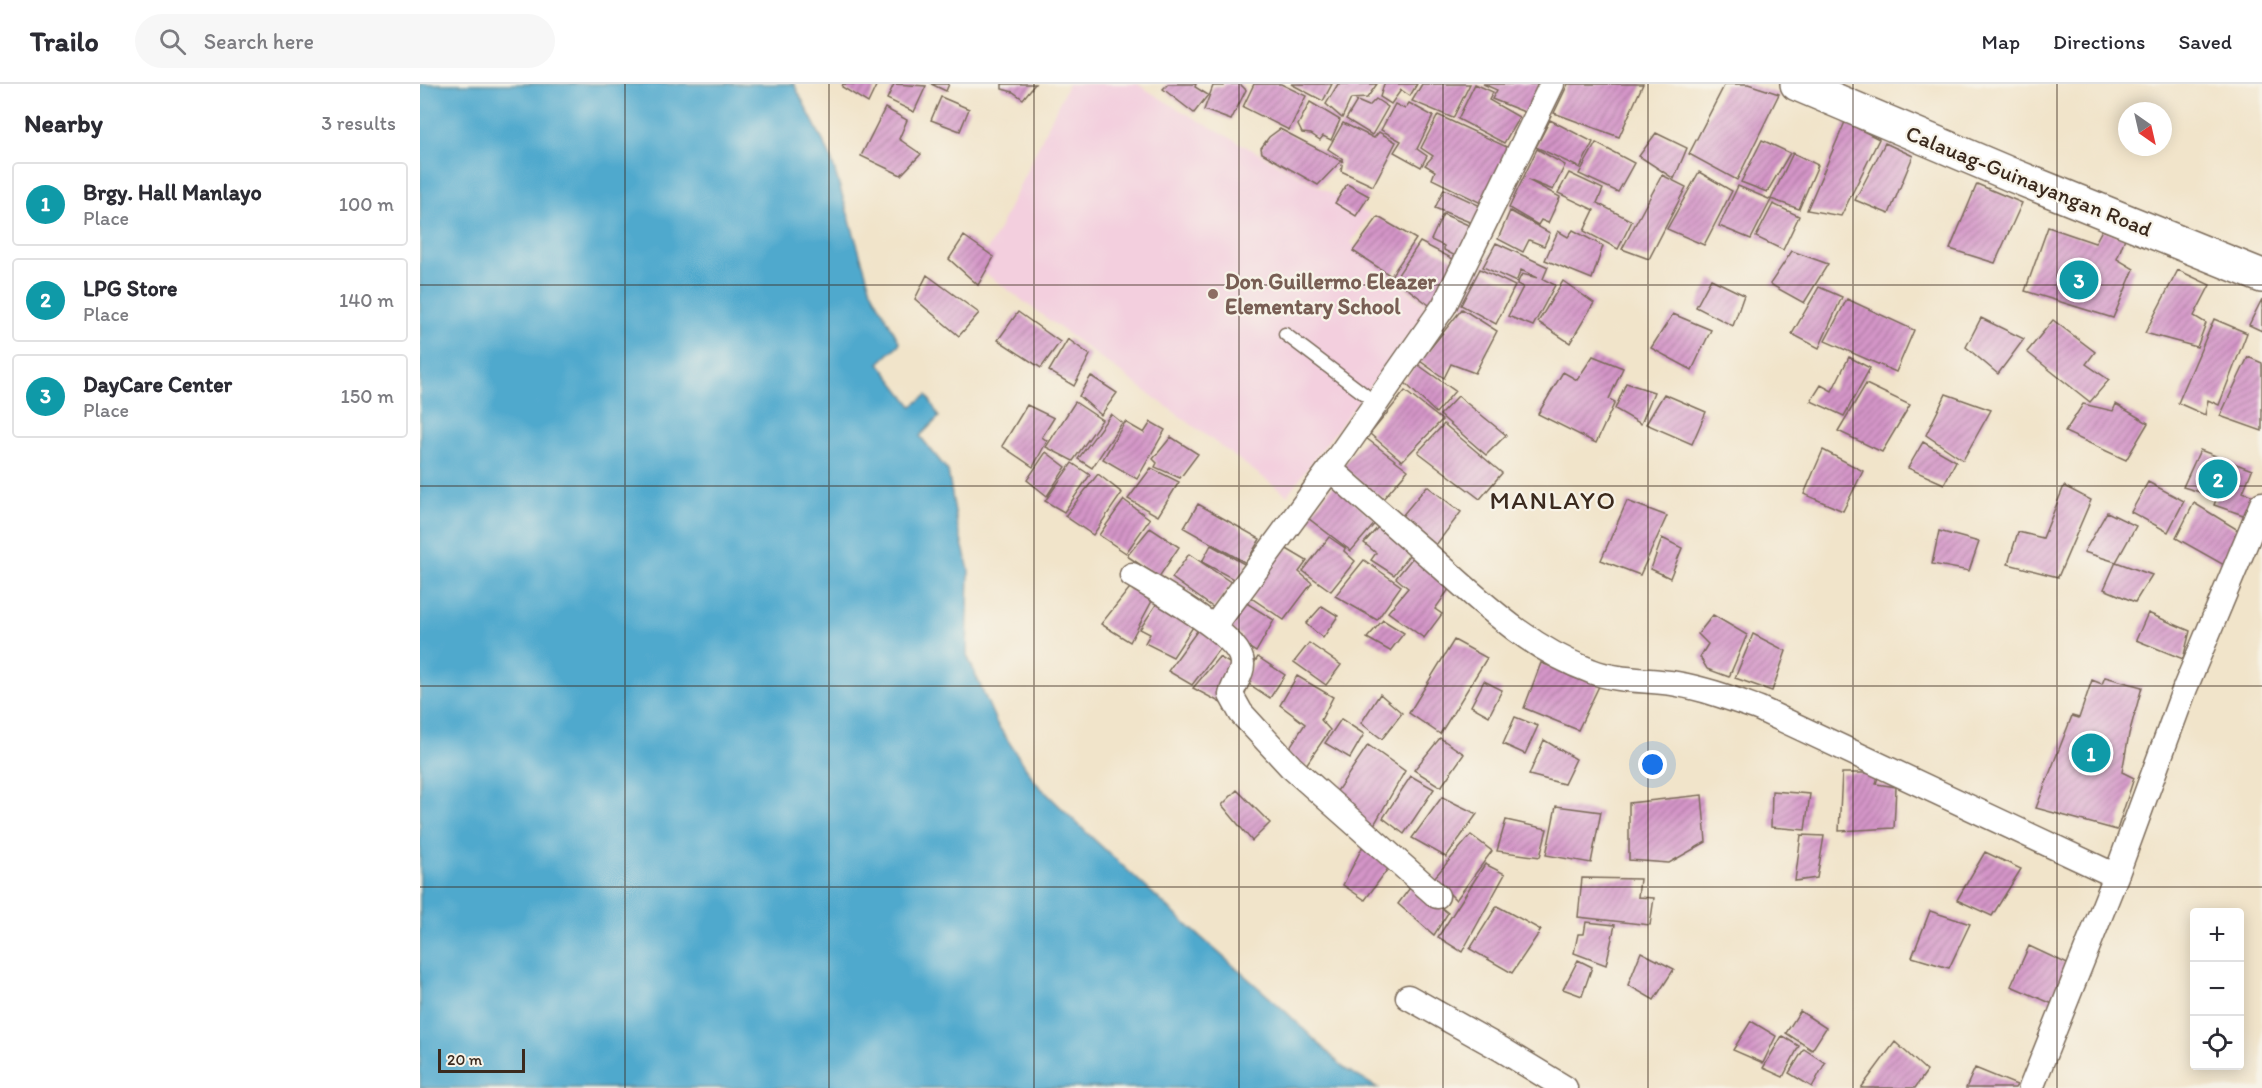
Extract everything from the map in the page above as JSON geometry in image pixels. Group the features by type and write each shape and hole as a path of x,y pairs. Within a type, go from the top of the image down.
{"main road":[{"name":"Calauag-Guinayangan Road","path":"1797,84 2023,180 2262,276"}],"street":[{"path":"1214,627 1330,469 1444,306 1552,84"},
{"path":"1330,469 1494,613 1530,641 1561,659 1595,673 1709,691 1760,709 2116,876"},
{"path":"2031,1088 2116,876 2185,688 2262,504"},
{"path":"1132,575 1214,627 1235,646 1242,664 1231,695 1241,712 1291,766 1437,896"},
{"path":"1407,997 1501,1049 1565,1088"}],"lane":[{"path":"1285,334 1376,403"}],"shaded area":[{"name":"Don Guillermo Eleazer Elementary School","path":"1068,84 1137,84 1370,215 1351,243 1429,309 1287,495 977,267 997,233"}],"water":[{"path":"420,84 794,84 830,155 871,290 900,343 879,363 912,406 927,395 939,417 920,436 948,471 957,524 969,570 967,655 997,724 1036,783 1087,833 1285,1011 1345,1069 1378,1088 420,1088"}],"building":[{"path":"843,84 877,84 868,103 842,87"},
{"path":"894,84 926,86 914,112 887,99"},
{"path":"931,84 949,84 946,91"},
{"path":"1002,84 1035,84 1023,99 1013,92 1002,89"},
{"path":"1168,84 1196,84 1195,87 1208,95 1194,113 1163,89"},
{"path":"1225,84 1240,84 1246,90 1231,120 1204,110 1213,86 1224,86"},
{"path":"1254,84 1281,84 1306,96 1289,130 1243,107"},
{"path":"1291,84 1332,84 1323,101"},
{"path":"1338,84 1377,84 1367,98 1351,99 1342,118 1326,104"},
{"path":"1384,84 1417,84 1410,96 1401,90 1391,104 1380,97"},
{"path":"1422,84 1470,84 1453,118 1412,101"},
{"path":"1475,84 1493,92 1489,100 1519,117 1504,143 1458,119"},
{"path":"1483,84 1541,84 1527,113 1492,99 1497,90"},
{"path":"1568,84 1643,84 1619,137 1554,113"},
{"path":"1725,84 1748,84 1779,94 1737,180 1689,154"},
{"path":"941,97 969,109 960,131 931,120"},
{"path":"1376,99 1388,107 1372,135 1346,119 1357,101 1369,106"},
{"path":"1310,102 1340,120 1331,140 1323,136 1320,140 1311,134 1302,133 1298,125"},
{"path":"1409,103 1433,116 1417,149 1427,156 1421,167 1394,152 1401,141 1381,130 1395,104 1405,109"},
{"path":"885,108 907,120 899,139 921,154 901,175 861,156"},
{"path":"1438,115 1509,148 1483,204 1432,179 1435,171 1425,165 1433,156 1421,148"},
{"path":"1550,120 1593,142 1580,168 1536,147"},
{"path":"1845,122 1879,139 1841,216 1807,210"},
{"path":"1343,123 1374,138 1379,132 1396,142 1373,186 1341,171 1343,159 1328,149"},
{"path":"1280,129 1341,161 1318,185 1262,153 1261,148 1269,137"},
{"path":"1656,133 1687,148 1674,179 1639,156"},
{"path":"1762,140 1790,153 1767,192 1741,182"},
{"path":"1596,143 1634,163 1618,192 1579,174"},
{"path":"1885,143 1913,156 1889,214 1855,200"},
{"path":"1537,149 1565,165 1553,190 1528,180 1560,197 1548,223 1541,220 1538,225 1509,208"},
{"path":"1793,153 1818,165 1799,209 1771,199"},
{"path":"1699,172 1732,191 1704,245 1667,229"},
{"path":"1569,173 1603,189 1597,203 1632,221 1618,249 1584,231 1594,210 1558,193"},
{"path":"1662,175 1686,187 1649,259 1622,249"},
{"path":"1347,184 1369,196 1356,216 1335,203"},
{"path":"1977,184 2022,203 1995,263 1950,249"},
{"path":"1738,186 1771,200 1751,239 1719,226"},
{"path":"1444,189 1485,208 1477,225 1435,208"},
{"path":"1773,204 1799,216 1783,250 1756,237"},
{"path":"1510,211 1550,233 1544,246 1529,240 1523,252 1498,239"},
{"path":"1443,214 1475,228 1461,259 1444,250 1444,246 1431,240"},
{"path":"1378,217 1416,239 1391,276 1353,251"},
{"path":"2048,227 2095,243 2102,230 2125,238 2117,259 2134,269 2113,318 2025,291"},
{"path":"1573,230 1603,246 1592,279 1545,260 1558,231 1568,237"},
{"path":"964,236 994,257 978,285 949,259"},
{"path":"1420,242 1461,263 1433,308 1395,279"},
{"path":"1496,243 1548,267 1543,279 1555,285 1533,326 1508,316 1523,287 1517,284 1522,274 1538,278 1521,270 1516,282 1483,267"},
{"path":"1792,251 1828,264 1804,303 1770,284"},
{"path":"1480,269 1515,286 1496,324 1461,305"},
{"path":"2178,270 2210,285 2194,316 2206,323 2197,347 2145,333"},
{"path":"927,275 979,313 959,336 915,299"},
{"path":"1711,279 1744,295 1733,326 1696,307"},
{"path":"1563,281 1594,303 1570,343 1538,322"},
{"path":"1819,287 1842,297 1819,348 1792,334"},
{"path":"1847,299 1914,330 1896,372 1825,341"},
{"path":"2262,299 2262,331 2249,325"},
{"path":"1462,309 1497,331 1475,373 1451,364 1444,378 1420,361"},
{"path":"1018,312 1060,342 1041,368 998,340"},
{"path":"1673,314 1711,330 1692,370 1651,348"},
{"path":"1981,318 2024,339 1998,374 1966,347"},
{"path":"2214,319 2247,333 2219,405 2208,400 2205,415 2178,403"},
{"path":"2053,320 2095,352 2086,364 2109,380 2090,402 2027,352"},
{"path":"1068,339 1090,355 1074,386 1049,371"},
{"path":"1593,356 1623,368 1609,399 1615,402 1596,443 1538,414 1563,372 1577,380"},
{"path":"1849,357 1870,368 1844,416 1811,401 1821,385 1832,391"},
{"path":"2248,357 2262,363 2262,431 2220,416"},
{"path":"1417,364 1455,391 1436,413 1404,382"},
{"path":"1091,376 1117,393 1101,415 1079,396"},
{"path":"1626,383 1654,392 1641,424 1615,409"},
{"path":"1866,384 1910,405 1882,452 1838,431"},
{"path":"1405,391 1442,420 1402,461 1370,434"},
{"path":"1664,394 1706,412 1692,444 1646,424"},
{"path":"1946,394 1991,410 1963,460 1926,435"},
{"path":"1458,396 1506,435 1486,455 1440,415"},
{"path":"1075,402 1102,420 1073,461 1046,447"},
{"path":"2083,404 2113,411 2116,404 2148,423 2126,460 2065,432"},
{"path":"1027,405 1054,418 1042,437 1047,441 1033,467 1002,446"},
{"path":"1111,414 1122,423 1092,468 1078,459"},
{"path":"1125,422 1144,433 1151,422 1165,430 1137,479 1103,459"},
{"path":"1444,424 1502,473 1480,499 1418,452"},
{"path":"1171,437 1198,454 1180,478 1155,467 1157,463 1153,459"},
{"path":"1366,438 1408,470 1383,499 1342,467"},
{"path":"1923,442 1956,461 1944,484 1908,468"},
{"path":"1823,450 1863,471 1843,511 1804,494"},
{"path":"2200,450 2252,470 2243,492 2259,498 2252,518 2214,505 2217,497 2183,487"},
{"path":"1046,452 1066,467 1047,496 1027,480"},
{"path":"1072,463 1090,475 1064,512 1045,501"},
{"path":"1151,468 1179,482 1158,516 1128,499"},
{"path":"1098,474 1122,493 1093,535 1065,516"},
{"path":"2148,482 2184,501 2168,532 2131,512"},
{"path":"1334,485 1377,521 1351,551 1308,518"},
{"path":"1427,486 1461,512 1436,545 1402,516"},
{"path":"2064,486 2091,500 2058,577 2008,564 2018,532 2043,538"},
{"path":"1124,500 1150,519 1126,553 1099,535"},
{"path":"1627,501 1667,516 1640,575 1601,560"},
{"path":"2194,503 2243,533 2224,565 2176,538"},
{"path":"1198,504 1260,539 1246,563 1184,528"},
{"path":"2107,512 2136,526 2116,562 2084,552"},
{"path":"1380,525 1412,551 1394,575 1371,560 1376,553 1364,543"},
{"path":"1150,528 1179,547 1159,577 1127,556"},
{"path":"1939,531 1979,542 1969,571 1932,564"},
{"path":"1329,537 1345,548 1344,551 1355,561 1331,591 1303,571"},
{"path":"1662,538 1682,548 1670,578 1651,569"},
{"path":"1211,545 1246,565 1237,581 1202,562"},
{"path":"1285,548 1307,561 1299,572 1312,583 1284,620 1247,595"},
{"path":"1189,554 1232,583 1214,608 1172,578"},
{"path":"1414,556 1452,585 1435,609 1442,614 1424,638 1388,612 1408,588 1396,578"},
{"path":"1364,560 1401,586 1377,620 1335,596"},
{"path":"2116,562 2152,575 2135,602 2104,589"},
{"path":"1133,584 1152,601 1130,642 1101,624"},
{"path":"1161,597 1197,621 1173,657 1145,643 1150,634 1140,629"},
{"path":"1245,602 1274,620 1256,652 1240,642 1242,636 1227,627"},
{"path":"1322,606 1338,616 1323,638 1306,624"},
{"path":"2148,613 2190,631 2183,659 2136,640"},
{"path":"1713,615 1747,635 1729,677 1707,669 1700,657 1708,644 1698,634"},
{"path":"1383,620 1404,633 1390,651 1367,638"},
{"path":"1200,627 1223,644 1192,685 1168,671"},
{"path":"1753,634 1786,651 1772,691 1735,678"},
{"path":"1454,640 1487,658 1440,734 1409,713"},
{"path":"1309,643 1341,665 1326,685 1294,662"},
{"path":"1219,657 1238,668 1221,703 1193,688"},
{"path":"1258,657 1285,675 1270,698 1243,680"},
{"path":"1541,663 1600,684 1578,730 1524,708"},
{"path":"1297,676 1333,697 1321,720 1330,730 1304,768 1286,753 1305,724 1280,705"},
{"path":"2105,677 2142,687 2129,734 2122,772 2134,778 2117,830 2036,808 2072,716 2079,718 2092,680 2102,684"},
{"path":"1484,681 1502,690 1489,716 1471,706"},
{"path":"1380,694 1402,713 1382,739 1361,723"},
{"path":"1515,717 1538,726 1525,754 1503,744"},
{"path":"1341,719 1364,734 1350,758 1325,743"},
{"path":"1440,738 1464,754 1441,787 1414,770"},
{"path":"1544,740 1576,759 1564,784 1529,775"},
{"path":"1368,745 1405,771 1371,830 1333,797"},
{"path":"1842,773 1879,773 1876,784 1896,787 1894,828 1839,831"},
{"path":"1411,776 1434,789 1404,834 1383,818"},
{"path":"1237,790 1270,823 1252,841 1222,805"},
{"path":"1772,791 1810,794 1805,830 1771,827"},
{"path":"1702,795 1706,842 1669,863 1629,860 1629,803"},
{"path":"1442,797 1477,814 1446,857 1412,838"},
{"path":"1556,806 1601,812 1591,863 1546,855"},
{"path":"1506,820 1547,829 1540,857 1497,851"},
{"path":"1471,835 1492,851 1456,900 1434,878"},
{"path":"1801,835 1824,836 1817,878 1795,881"},
{"path":"1363,846 1390,866 1365,900 1343,885"},
{"path":"1985,852 2021,869 1992,916 1957,900"},
{"path":"1485,864 1505,874 1462,952 1438,937"},
{"path":"1582,878 1640,879 1638,897 1654,898 1650,925 1578,917"},
{"path":"1412,885 1448,913 1434,935 1398,904"},
{"path":"1497,906 1541,930 1512,973 1470,949"},
{"path":"1930,911 1970,924 1949,968 1912,957"},
{"path":"1586,922 1615,925 1606,965 1574,953 1578,934 1584,934"},
{"path":"2029,946 2072,966 2055,1005 2011,986"},
{"path":"1641,952 1674,969 1654,1000 1628,985"},
{"path":"1578,960 1592,967 1582,996 1563,989"},
{"path":"1800,1011 1826,1028 1812,1050 1786,1033"},
{"path":"1751,1021 1776,1036 1763,1063 1733,1050"},
{"path":"1782,1036 1799,1046 1783,1077 1763,1068"},
{"path":"1895,1042 1927,1071 1915,1088 1861,1088"},
{"path":"1804,1049 1825,1063 1812,1087 1789,1073"},
{"path":"1975,1068 2017,1085 2015,1088 1966,1088"}],"place":[{"name":"DayCare Center","path":"2079,280"},
{"name":"Don Guillermo Eleazer Elementary School","path":"1213,294"},
{"name":"LPG Store","path":"2218,479"},
{"name":"Brgy. Hall Manlayo","path":"2091,753"}],"district":[{"name":"MANLAYO","path":"1553,500"}]}
